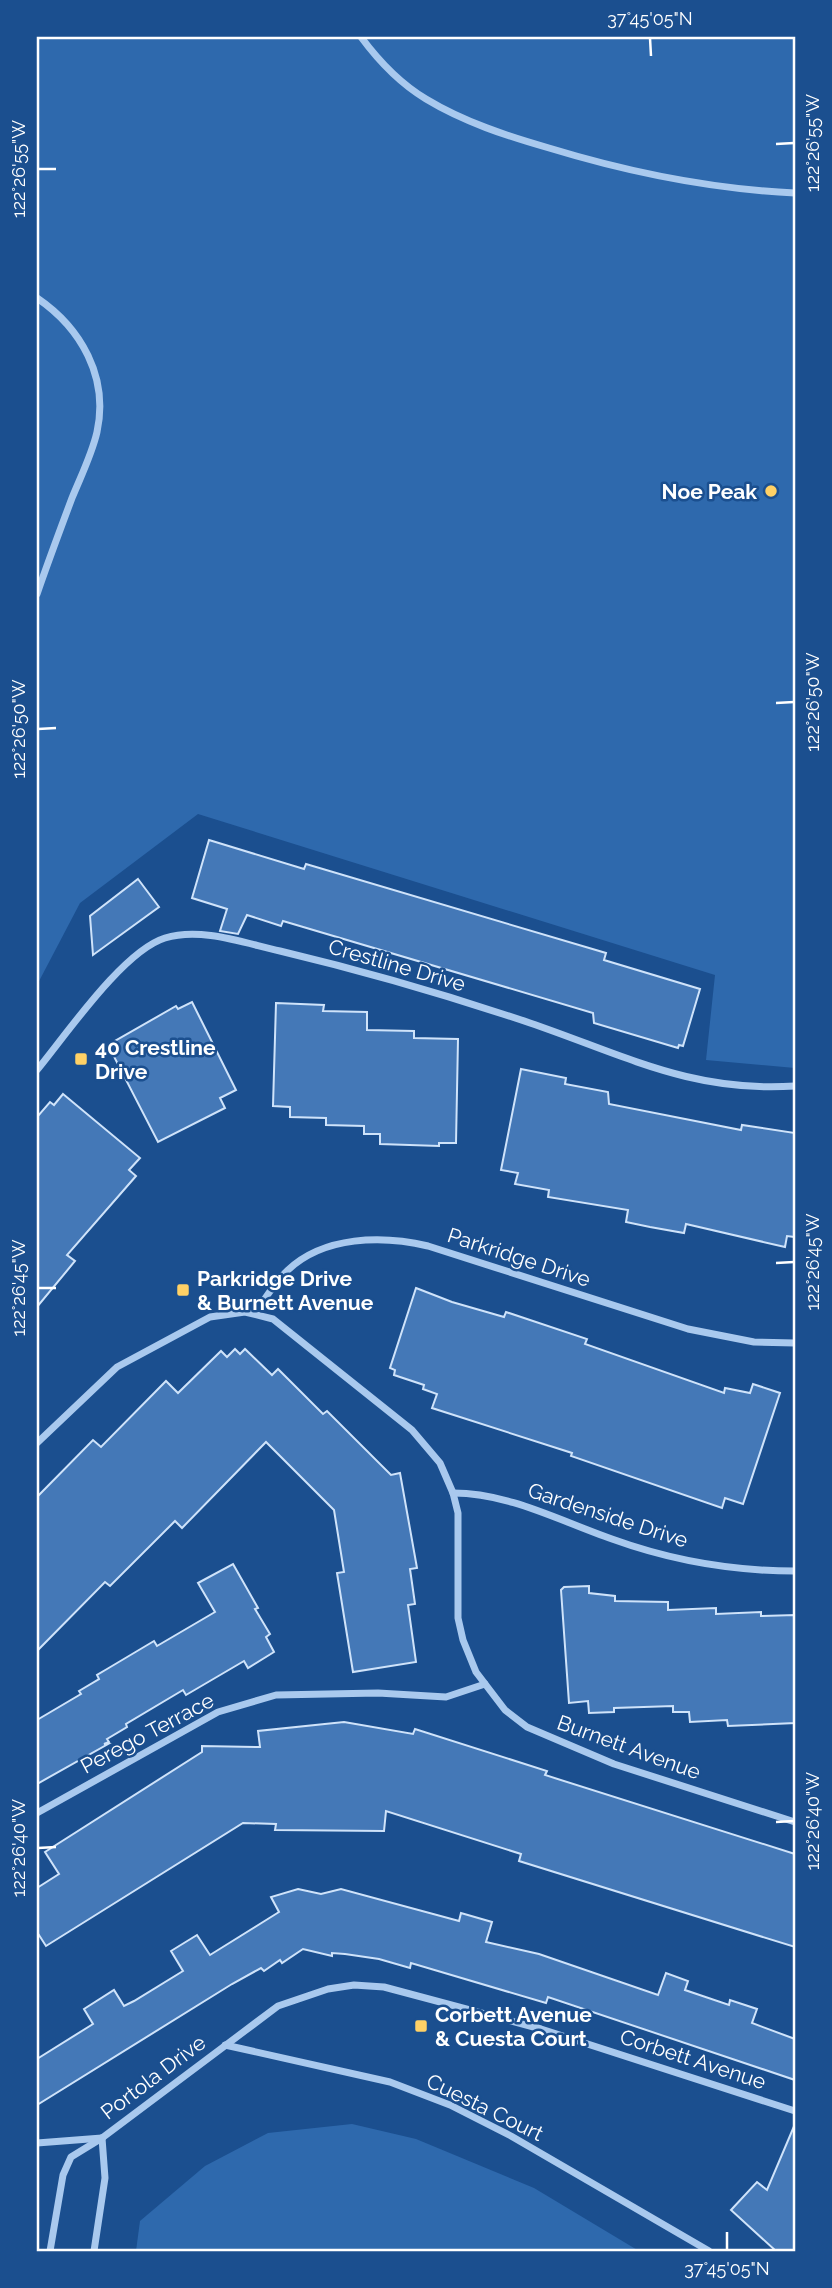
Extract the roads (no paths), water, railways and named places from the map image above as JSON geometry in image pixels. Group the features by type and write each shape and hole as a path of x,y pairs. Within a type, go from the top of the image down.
{"street":[{"path":"361,37 384,65 424,98 501,134 661,179 736,190 795,193"},
{"path":"37,298 57,313 81,341 96,380 99,407 94,444 37,594"},
{"name":"Crestline Drive","path":"37,1070 136,954 165,938 197,935 345,967 458,999 672,1075 724,1085 795,1086"},
{"name":"Parkridge Drive","path":"255,1314 286,1271 306,1256 358,1241 392,1240 428,1246 688,1329 742,1340 795,1343"},
{"name":"Burnett Avenue","path":"37,1443 117,1367 210,1317 225,1313 255,1314 286,1327 420,1437 440,1463 453,1493 459,1538 458,1618 470,1662 505,1710 527,1727 614,1764 795,1822"},
{"name":"Gardenside Drive","path":"453,1493 472,1493 506,1500 664,1555 737,1568 795,1571"},
{"name":"Perego Terrace","path":"37,1812 218,1712 253,1701 276,1695 311,1693 446,1697 485,1684"},
{"name":"Corbett Avenue","path":"225,2045 278,2006 304,1996 354,1985 384,1987 541,2029 795,2111"},
{"name":"Portola Drive","path":"50,2251 63,2175 71,2157 103,2138 225,2045"},
{"name":"Cuesta Court","path":"225,2045 390,2082 450,2105 511,2136 709,2251"},
{"name":"Portola Drive","path":"37,2143 103,2138"},
{"name":"Portola Drive","path":"94,2251 105,2178 103,2138"}],"place":[{"name":"Noe Peak","path":"771,491"},
{"name":"40 Crestline Drive","path":"81,1059"},
{"name":"Parkridge Drive & Burnett Avenue","path":"183,1290"},
{"name":"Corbett Avenue & Cuesta Court","path":"421,2026"}]}
